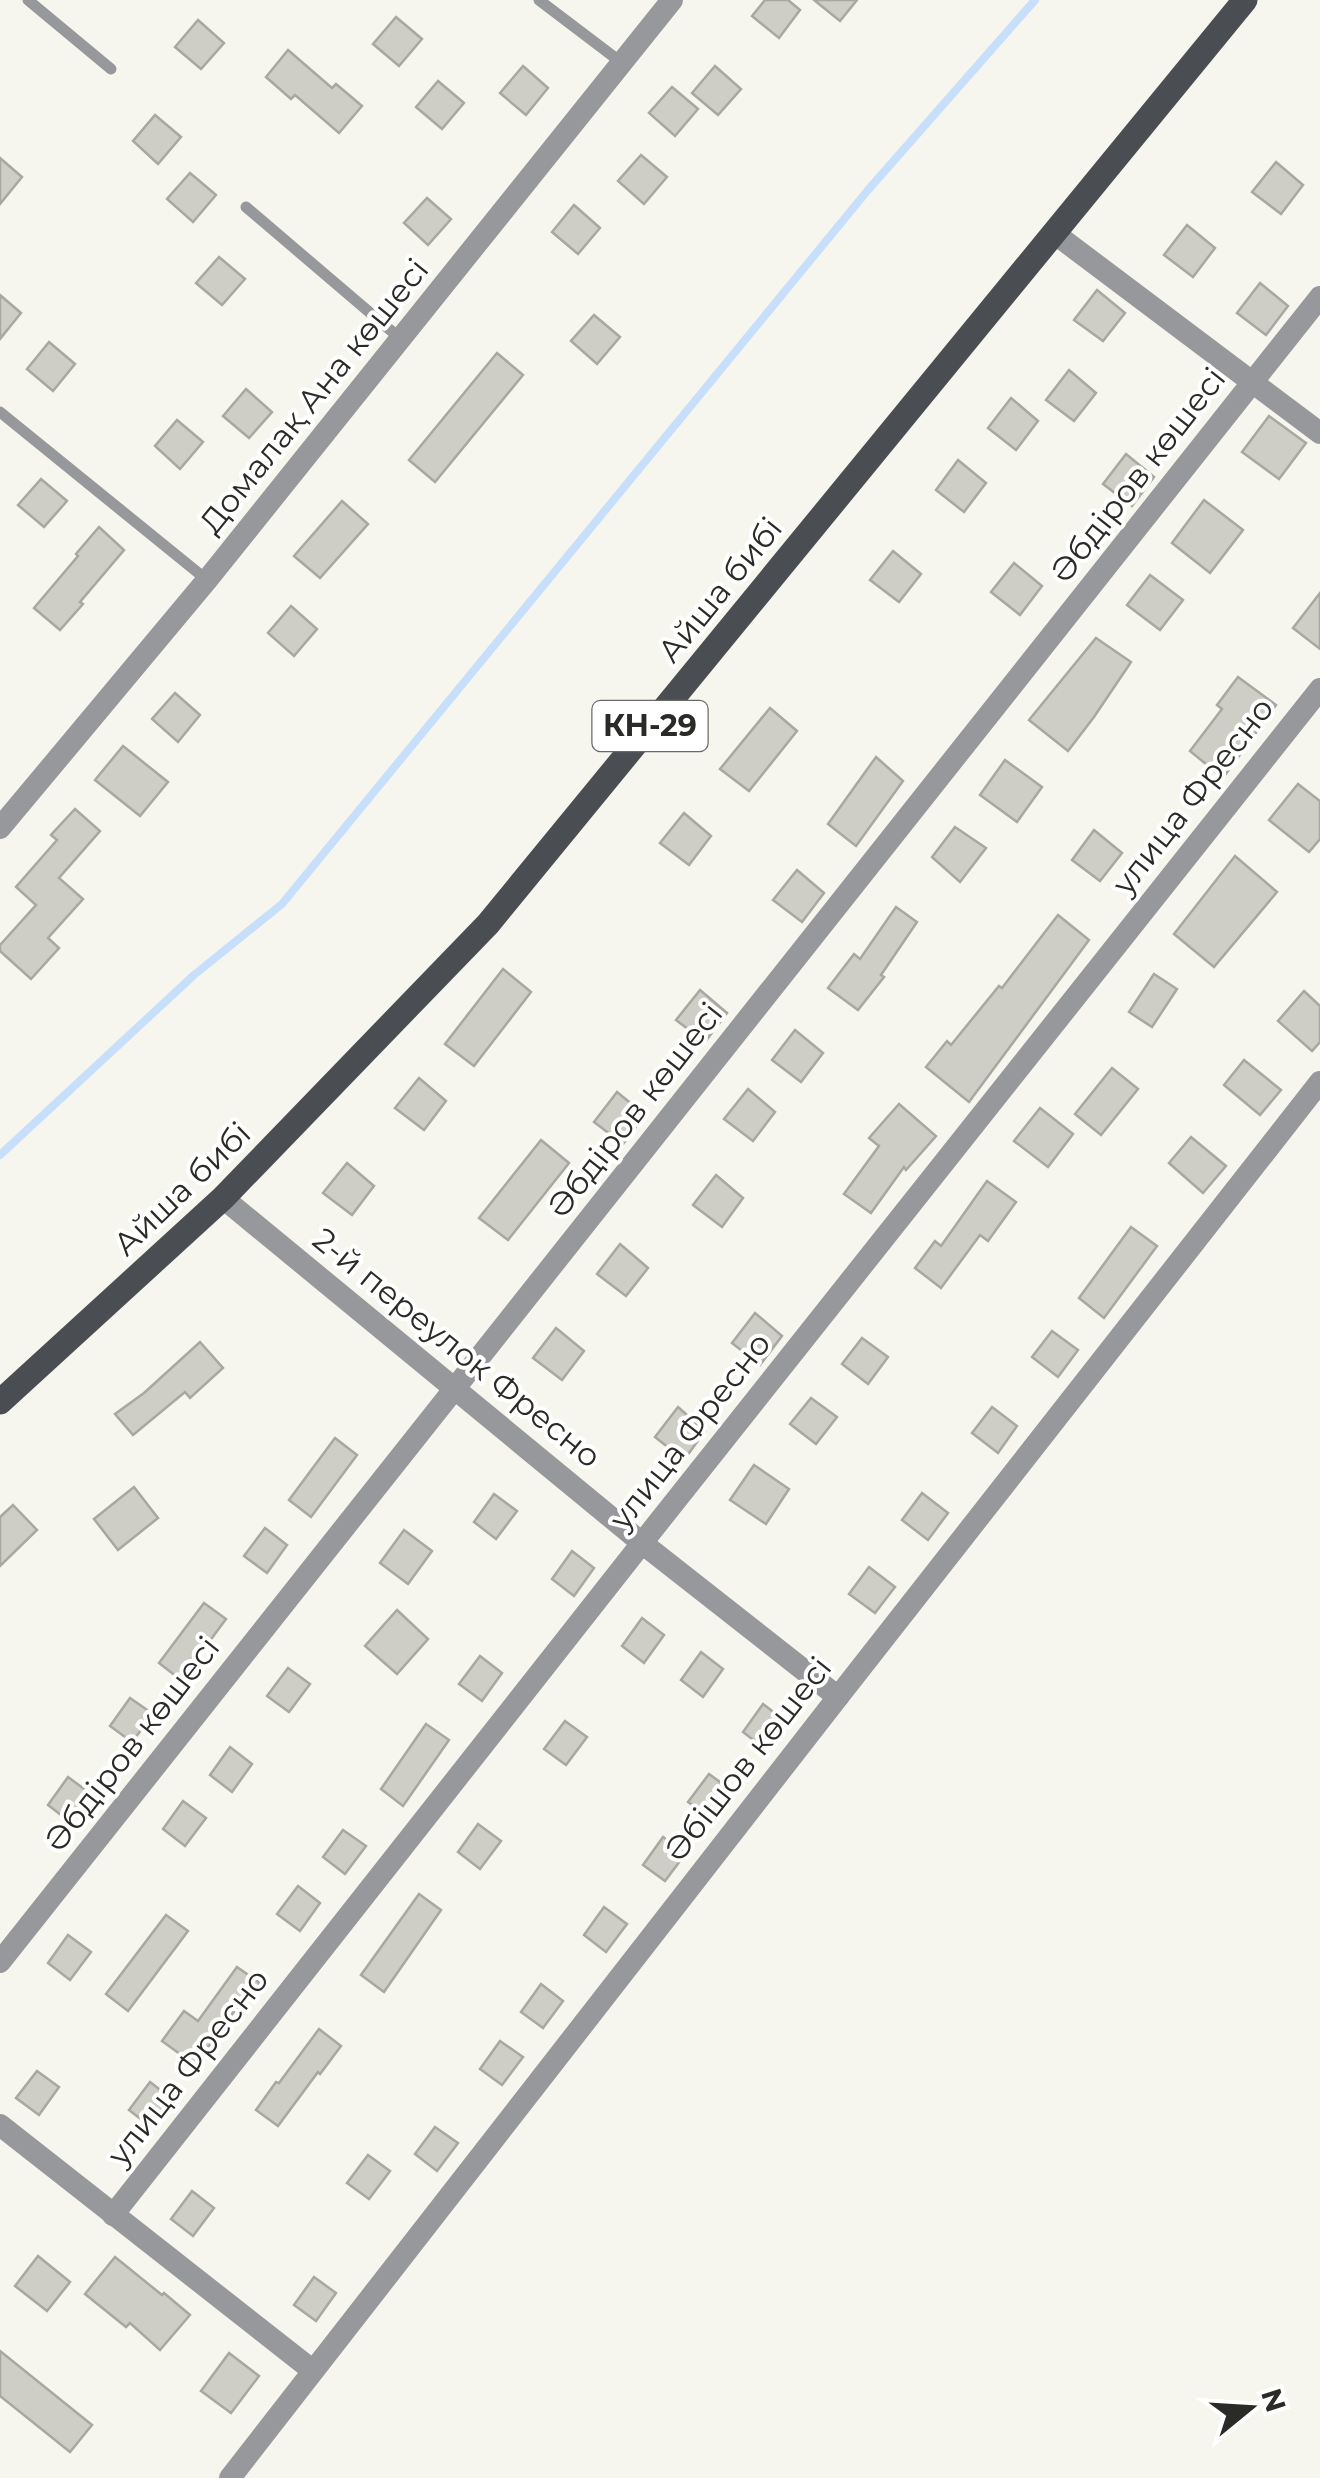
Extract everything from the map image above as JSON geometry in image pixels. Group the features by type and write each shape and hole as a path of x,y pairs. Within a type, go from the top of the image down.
{"main road":[{"name":"Айша бибі","path":"0,1402 223,1198 488,924 1244,0"}],"street":[{"name":"Домалақ Ана көшесі","path":"0,828 208,580 672,0"},
{"path":"1054,233 1320,433"},
{"name":"Әбдіров көшесі","path":"0,1962 1320,297"},
{"name":"улица Фресно","path":"113,2215 1320,689"},
{"name":"Әбішов көшесі","path":"230,2478 1320,1082"},
{"name":"2-й переулок Фресно","path":"223,1198 642,1543 838,1697"},
{"path":"0,2125 312,2370"}],"lane":[{"path":"28,0 112,69"},
{"path":"539,0 622,63"},
{"path":"246,207 402,340"},
{"path":"0,412 208,580"}],"building":[{"path":"765,0 788,0 800,10 779,38 752,16"},
{"path":"814,0 857,0 840,21"},
{"path":"396,17 422,39 399,66 373,44"},
{"path":"198,20 224,43 201,69 175,47"},
{"path":"288,50 332,88 336,84 362,106 339,133 295,95 291,99 266,77"},
{"path":"523,66 548,88 526,115 500,93"},
{"path":"715,66 741,89 718,115 692,93"},
{"path":"438,81 464,103 442,129 416,107"},
{"path":"672,87 698,109 675,136 649,113"},
{"path":"155,115 181,137 158,164 133,141"},
{"path":"641,155 667,177 644,204 618,181"},
{"path":"0,158 22,177 0,204"},
{"path":"1276,162 1303,185 1281,214 1252,192"},
{"path":"190,173 216,195 193,222 167,199"},
{"path":"427,198 451,219 428,245 404,223"},
{"path":"574,205 600,228 578,254 552,232"},
{"path":"1187,225 1215,248 1193,277 1164,255"},
{"path":"219,257 245,279 222,305 196,283"},
{"path":"1260,283 1288,306 1266,335 1237,313"},
{"path":"1097,290 1125,313 1103,341 1074,320"},
{"path":"0,295 21,313 0,339"},
{"path":"594,315 620,337 597,364 571,341"},
{"path":"49,342 75,364 53,391 27,369"},
{"path":"497,353 523,375 435,482 409,460"},
{"path":"1069,370 1096,393 1074,421 1046,400"},
{"path":"246,389 272,412 249,438 223,416"},
{"path":"1011,398 1038,421 1016,450 988,428"},
{"path":"1269,416 1306,443 1279,479 1242,452"},
{"path":"177,420 203,442 180,469 155,446"},
{"path":"1126,454 1154,477 1132,506 1103,484"},
{"path":"958,460 986,483 964,512 936,490"},
{"path":"41,479 67,501 44,527 18,505"},
{"path":"1204,500 1243,530 1210,573 1172,543"},
{"path":"342,501 368,524 320,578 294,556"},
{"path":"99,527 124,550 60,630 34,608"},
{"path":"893,551 921,574 899,602 870,580"},
{"path":"1014,563 1042,586 1020,615 991,592"},
{"path":"1150,575 1183,600 1160,630 1127,605"},
{"path":"1320,593 1320,649 1293,628"},
{"path":"291,606 317,629 294,656 268,633"},
{"path":"1096,638 1131,662 1068,751 1029,720"},
{"path":"1238,677 1276,705 1223,778 1190,751 1222,709 1217,705"},
{"path":"175,693 200,715 178,742 152,719"},
{"path":"770,708 797,731 749,791 720,769"},
{"path":"123,746 168,782 140,816 95,780"},
{"path":"876,757 903,781 856,846 828,824"},
{"path":"1005,760 1042,787 1017,822 980,795"},
{"path":"1298,784 1320,801 1320,839 1309,852 1269,820"},
{"path":"75,809 100,831 59,878 83,899 48,938 59,948 31,979 0,951 0,945 36,905 16,887 57,840 51,835"},
{"path":"684,813 711,836 689,865 660,843"},
{"path":"955,827 986,848 960,882 932,857"},
{"path":"1094,830 1122,853 1100,881 1072,860"},
{"path":"1235,856 1277,892 1214,967 1174,934"},
{"path":"797,870 824,893 802,922 773,900"},
{"path":"896,907 917,922 881,975 884,977 858,1010 828,988 854,954 860,959"},
{"path":"1058,915 1089,940 969,1102 926,1067 947,1041 951,1045 999,986 1002,988"},
{"path":"503,969 531,992 474,1066 445,1044"},
{"path":"1154,974 1177,989 1152,1027 1129,1012"},
{"path":"700,990 727,1013 705,1042 676,1020"},
{"path":"1304,991 1320,1006 1320,1042 1312,1051 1278,1021"},
{"path":"795,1030 823,1053 801,1082 772,1060"},
{"path":"1244,1060 1281,1090 1260,1115 1224,1085"},
{"path":"1112,1068 1138,1089 1101,1135 1075,1114"},
{"path":"419,1078 446,1101 424,1130 395,1108"},
{"path":"748,1089 775,1112 753,1141 724,1119"},
{"path":"617,1092 645,1115 623,1144 594,1122"},
{"path":"899,1104 936,1136 906,1170 904,1167 871,1213 844,1194 879,1146 869,1138"},
{"path":"1040,1108 1073,1134 1048,1167 1014,1141"},
{"path":"1191,1137 1226,1166 1203,1193 1169,1163"},
{"path":"541,1140 569,1163 508,1240 479,1218"},
{"path":"347,1163 374,1186 352,1215 323,1193"},
{"path":"716,1175 743,1198 722,1227 693,1205"},
{"path":"987,1181 1016,1202 988,1241 980,1235 941,1288 915,1268 935,1241 941,1246"},
{"path":"1131,1227 1157,1246 1104,1318 1079,1298"},
{"path":"620,1244 648,1268 626,1296 597,1274"},
{"path":"755,1313 782,1336 760,1365 732,1343"},
{"path":"556,1328 584,1351 562,1380 533,1358"},
{"path":"1052,1331 1078,1350 1058,1377 1032,1357"},
{"path":"862,1338 888,1357 868,1384 842,1364"},
{"path":"200,1342 223,1368 190,1398 185,1392 133,1435 115,1414"},
{"path":"811,1398 837,1417 816,1444 790,1424"},
{"path":"678,1407 705,1431 684,1460 655,1437"},
{"path":"992,1407 1017,1426 998,1453 972,1433"},
{"path":"335,1438 357,1455 311,1517 289,1500"},
{"path":"754,1465 789,1489 766,1524 730,1500"},
{"path":"134,1487 158,1518 118,1550 94,1519"},
{"path":"922,1493 948,1513 928,1540 902,1520"},
{"path":"494,1494 517,1511 496,1539 474,1522"},
{"path":"13,1505 37,1530 0,1566 0,1517"},
{"path":"265,1528 287,1545 267,1573 244,1556"},
{"path":"404,1530 432,1551 408,1584 380,1563"},
{"path":"572,1551 594,1568 574,1596 552,1579"},
{"path":"869,1567 895,1587 875,1613 849,1594"},
{"path":"204,1603 226,1619 181,1680 159,1663"},
{"path":"397,1610 428,1639 397,1674 365,1646"},
{"path":"642,1618 664,1635 644,1663 622,1646"},
{"path":"701,1652 723,1669 703,1697 681,1680"},
{"path":"480,1656 502,1673 482,1701 459,1684"},
{"path":"288,1668 310,1684 289,1712 267,1696"},
{"path":"130,1698 153,1714 132,1742 110,1726"},
{"path":"763,1704 785,1721 765,1749 743,1732"},
{"path":"565,1721 587,1737 566,1765 544,1749"},
{"path":"426,1724 449,1740 403,1806 381,1789"},
{"path":"230,1747 252,1764 232,1792 210,1775"},
{"path":"709,1774 731,1790 710,1818 688,1802"},
{"path":"68,1777 91,1794 70,1822 48,1805"},
{"path":"183,1801 206,1818 185,1846 163,1829"},
{"path":"478,1824 501,1841 480,1869 458,1852"},
{"path":"343,1830 366,1846 345,1874 323,1857"},
{"path":"663,1837 686,1853 665,1881 643,1865"},
{"path":"298,1886 320,1903 300,1931 277,1914"},
{"path":"419,1894 441,1910 384,1992 361,1975"},
{"path":"604,1907 627,1924 606,1952 584,1935"},
{"path":"166,1915 188,1931 128,2011 106,1994"},
{"path":"68,1935 91,1952 70,1980 48,1963"},
{"path":"237,1967 260,1983 195,2065 162,2041 184,2011 198,2021"},
{"path":"541,1984 563,2001 543,2028 521,2012"},
{"path":"319,2029 341,2046 278,2126 256,2110"},
{"path":"500,2041 523,2057 502,2085 480,2069"},
{"path":"37,2071 59,2087 39,2115 16,2098"},
{"path":"150,2082 172,2099 151,2127 129,2110"},
{"path":"435,2127 458,2143 437,2171 415,2154"},
{"path":"368,2155 390,2171 369,2199 347,2183"},
{"path":"192,2191 214,2208 193,2236 171,2219"},
{"path":"38,2256 70,2282 47,2311 15,2286"},
{"path":"115,2257 190,2315 160,2350 130,2323 126,2327 85,2294"},
{"path":"314,2277 336,2293 316,2321 294,2305"},
{"path":"0,2351 92,2425 70,2452 0,2396"},
{"path":"229,2353 259,2376 231,2413 201,2391"}],"waterway":[{"path":"0,1155 194,975 282,904 868,190 1035,0"}]}
